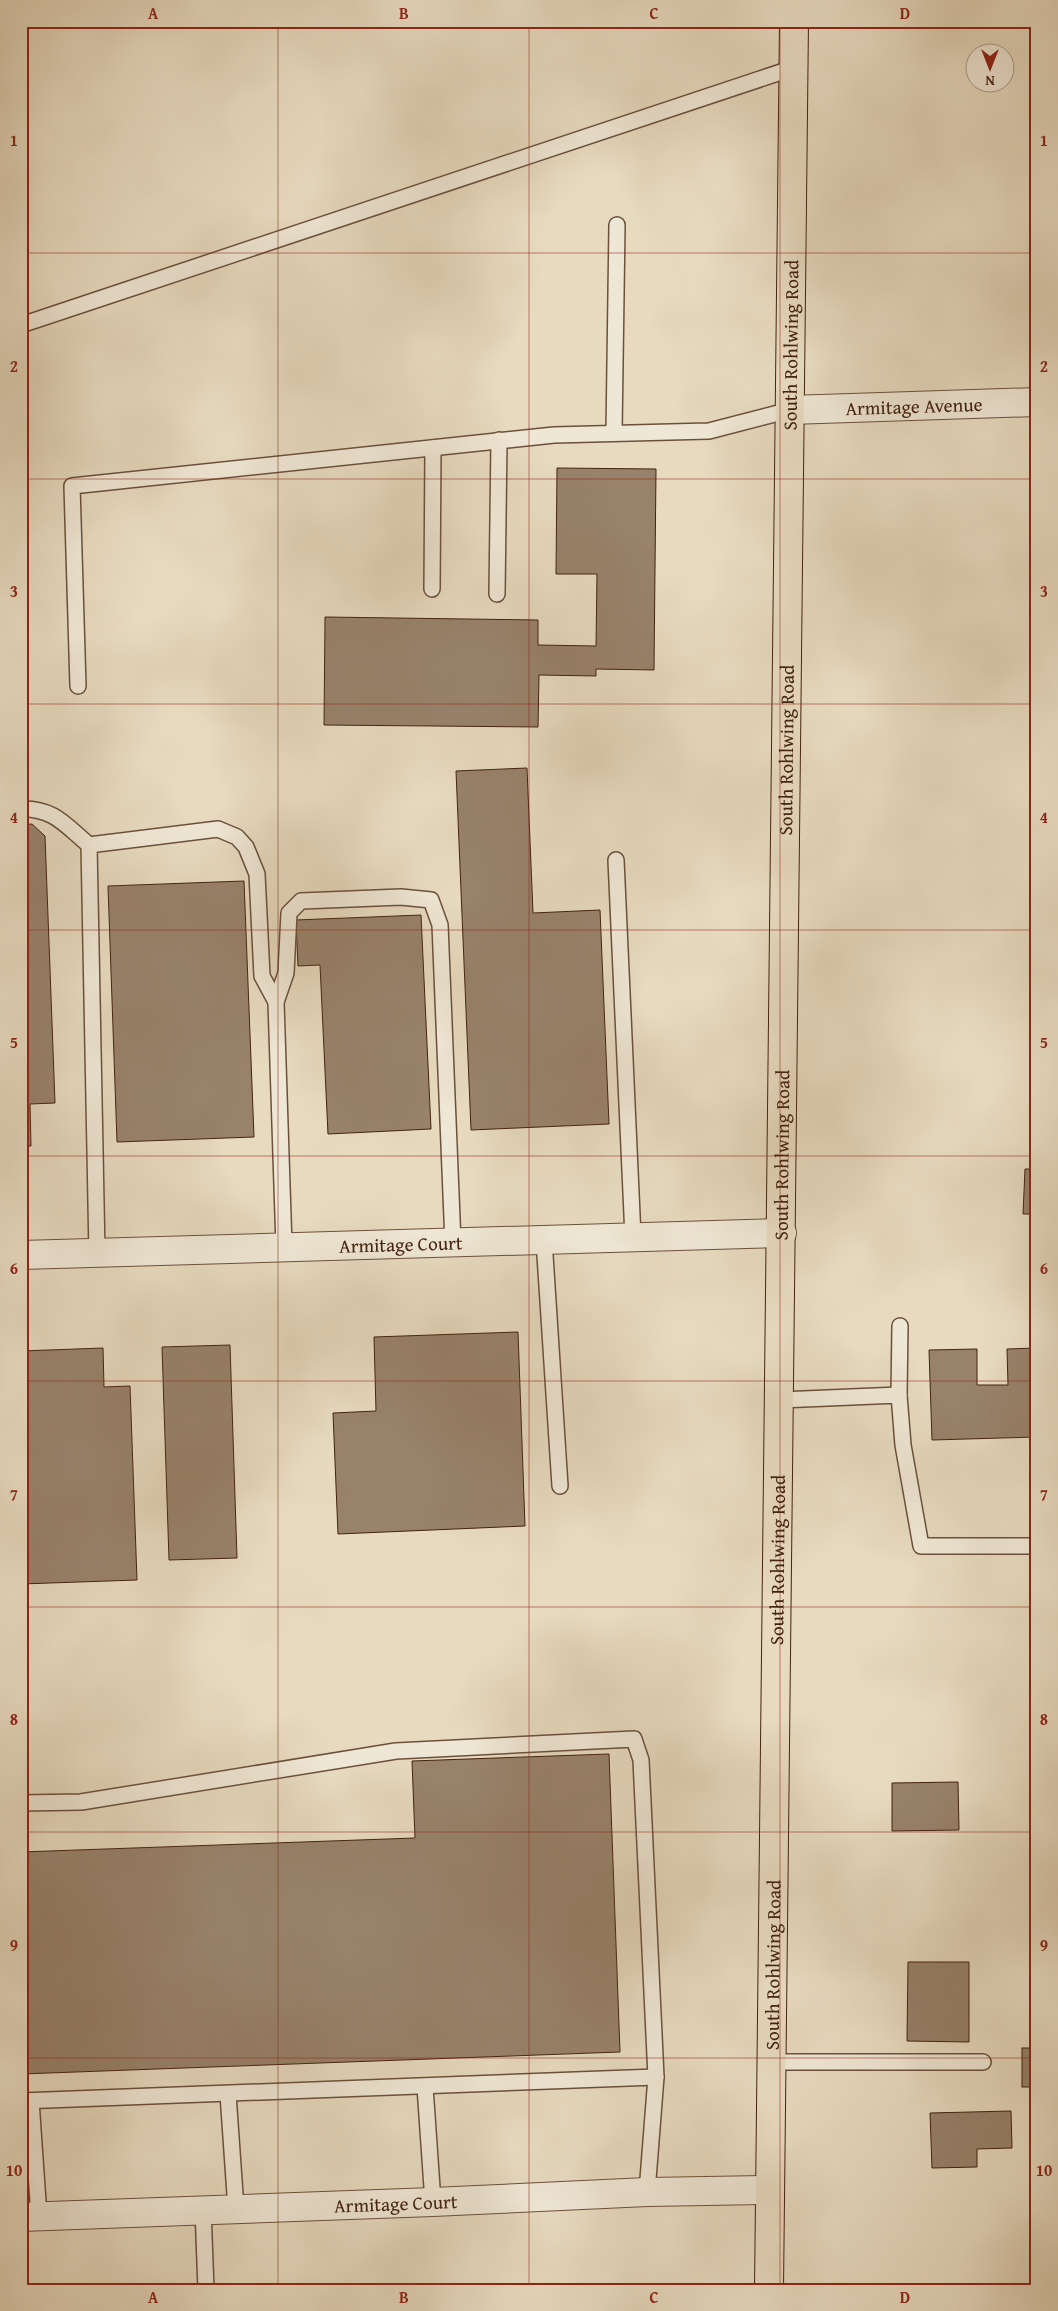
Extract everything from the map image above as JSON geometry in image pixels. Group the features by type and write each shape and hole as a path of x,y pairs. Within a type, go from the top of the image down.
{"main road":[{"name":"South Rohlwing Road","path":"769,2290 794,21"}],"street":[{"name":"Armitage Avenue","path":"790,410 1037,402"},
{"name":"Armitage Court","path":"21,1255 782,1233"},
{"name":"Armitage Court","path":"30,2216 433,2202 646,2192 770,2190"}],"lane":[{"path":"21,325 793,68"},
{"path":"614,433 617,224"},
{"path":"78,686 72,486 554,434 709,431 790,410"},
{"path":"497,594 499,440"},
{"path":"432,589 433,448"},
{"path":"21,809 39,809 57,818 89,845 218,829 237,837 246,846 257,874 262,976 276,1002"},
{"path":"89,845 97,1253"},
{"path":"616,860 633,1237"},
{"path":"284,1247 276,1002 286,973 289,913 301,901 401,898 431,900 440,925 452,1243"},
{"path":"544,1240 560,1486"},
{"path":"900,1326 899,1395 903,1445 921,1546 1037,1546"},
{"path":"780,1400 899,1395"},
{"path":"21,1803 81,1802 396,1751 634,1739 640,1760 656,2077 646,2192"},
{"path":"772,2062 983,2062"},
{"path":"30,2216 26,2101 656,2077"},
{"path":"425,2087 433,2202"},
{"path":"228,2094 236,2208"},
{"path":"203,2209 206,2290"}],"building":[{"path":"557,468 656,469 654,670 596,669 596,676 539,675 538,727 324,725 325,617 538,620 538,645 596,646 597,574 556,574"},
{"path":"527,768 533,913 600,910 609,1124 471,1130 456,771"},
{"path":"32,824 45,836 55,1103 30,1104 31,1146 21,1146 21,825"},
{"path":"244,881 254,1137 117,1142 108,886"},
{"path":"421,915 431,1129 328,1134 320,965 298,966 296,920"},
{"path":"1025,1169 1037,1169 1037,1214 1023,1214"},
{"path":"518,1332 525,1526 338,1534 333,1413 376,1411 374,1337"},
{"path":"230,1345 237,1558 169,1560 162,1347"},
{"path":"103,1348 104,1387 130,1386 137,1580 21,1584 21,1351"},
{"path":"1037,1348 1037,1437 932,1440 929,1350 977,1349 977,1385 1008,1385 1007,1349"},
{"path":"609,1754 620,2052 21,2074 21,1852 415,1838 412,1761"},
{"path":"958,1782 959,1830 892,1831 892,1783"},
{"path":"908,1962 969,1962 969,2042 907,2041"},
{"path":"1022,2048 1037,2048 1037,2087 1022,2087"},
{"path":"1011,2111 1012,2148 977,2149 977,2167 932,2168 930,2113"}]}
